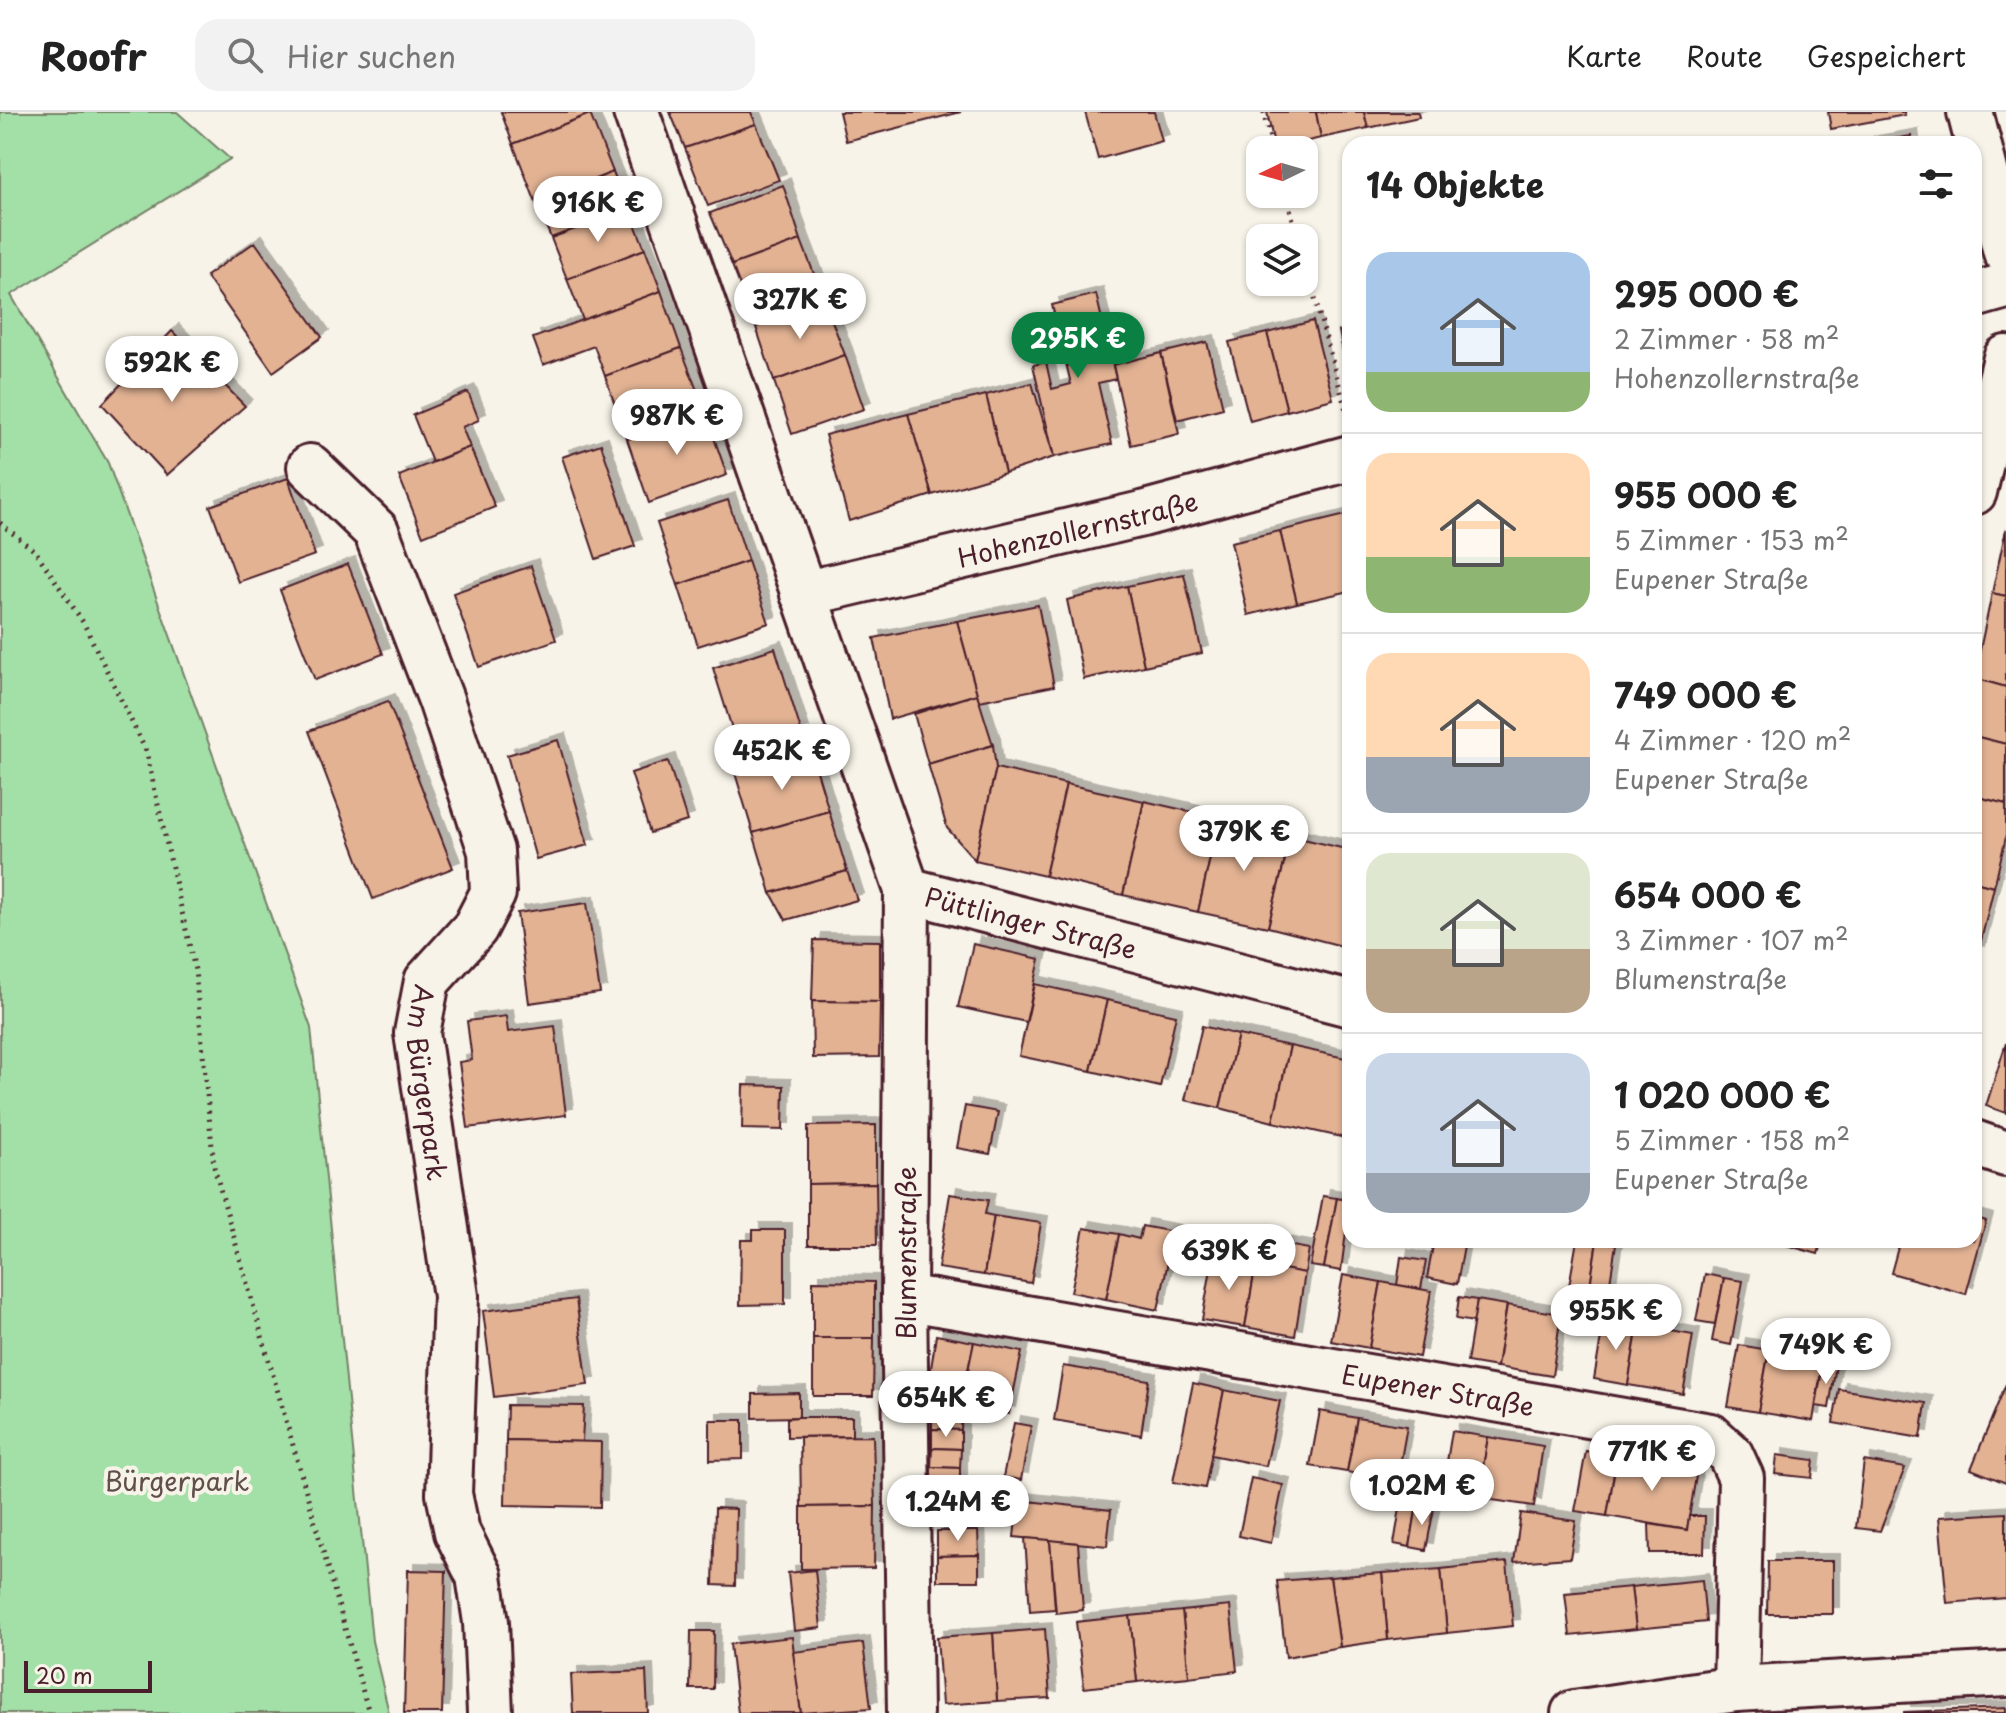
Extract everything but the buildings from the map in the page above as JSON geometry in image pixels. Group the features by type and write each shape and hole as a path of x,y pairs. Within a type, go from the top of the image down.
{"street":[{"name":"Püttlinger Straße","path":"636,112 907,890 1342,1002"},
{"path":"1970,112 1976,136"},
{"path":"1982,159 2006,252"},
{"path":"1982,293 2006,286"},
{"path":"1982,458 2006,358"},
{"name":"Hohenzollernstraße","path":"803,594 1142,514 1342,460"},
{"name":"Am Bürgerpark","path":"310,467 376,531 441,700 491,851 493,893 475,928 427,981 417,1033 456,1296 449,1494 457,1532 479,1576 486,1622 490,1713"},
{"name":"Blumenstraße","path":"907,890 904,1297 910,1713"},
{"path":"1982,1146 2006,1154"},
{"name":"Eupener Straße","path":"904,1297 1710,1436 1730,1454 1741,1478 1747,1698"},
{"path":"1574,1713 2006,1674"}],"path":[{"path":"1263,112 1269,136"},
{"path":"1314,296 1342,396"},
{"path":"0,523 36,552 83,622 146,751 195,970 214,1167 369,1713"}],"green space":[{"name":"Bürgerpark","path":"0,112 177,112 230,159 11,295 108,463 311,1028 372,1641 389,1713 0,1713"}]}
